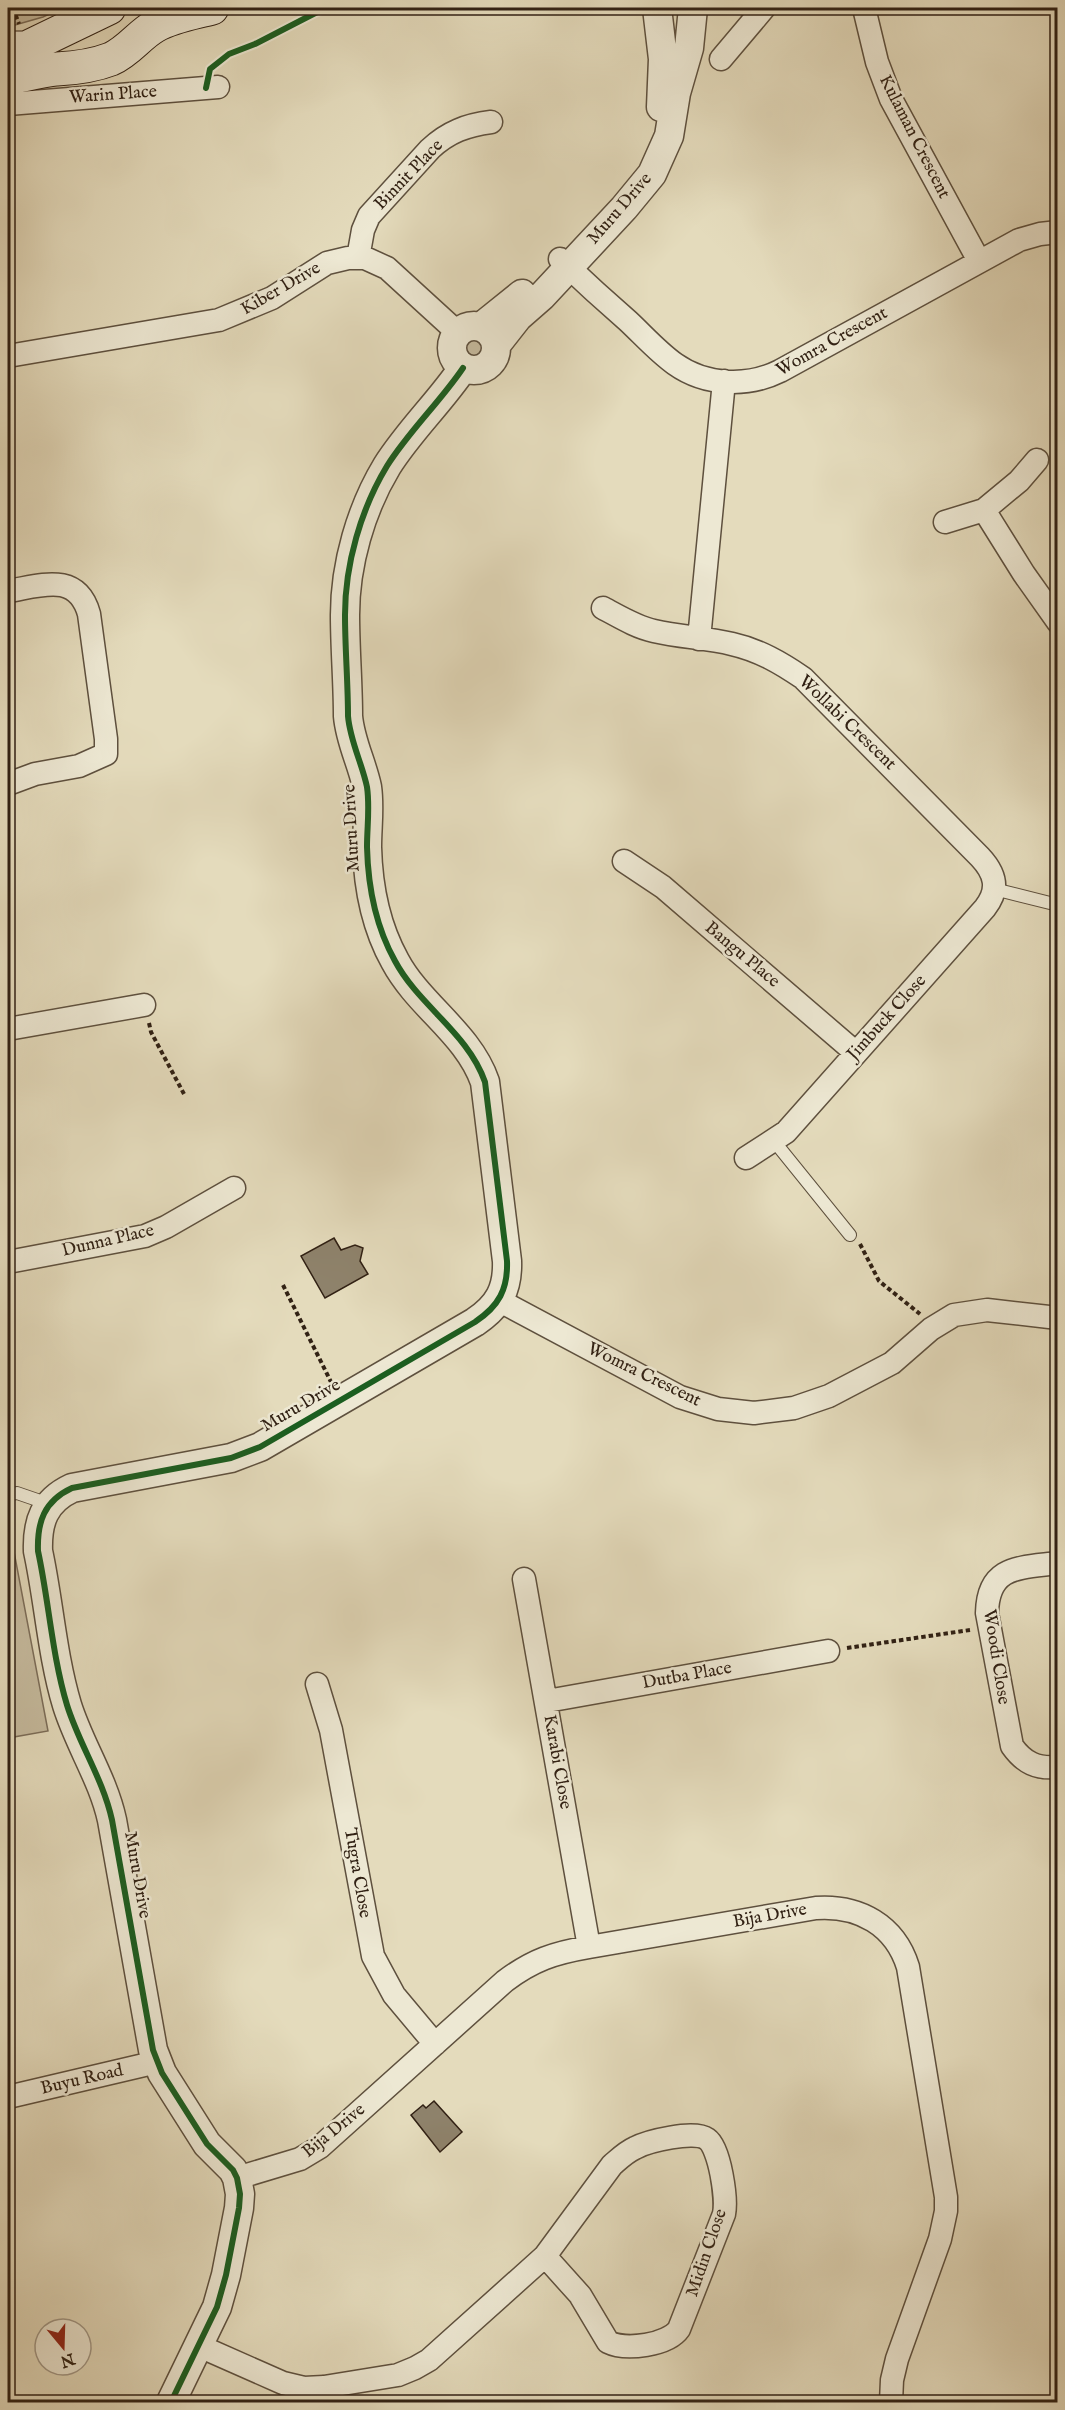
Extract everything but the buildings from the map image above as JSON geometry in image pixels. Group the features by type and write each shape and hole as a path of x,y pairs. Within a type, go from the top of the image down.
{"main road":[{"path":"8,48 26,48 109,8"},
{"path":"8,78 93,65 125,52 139,37 155,26 174,18 212,8"}],"street":[{"name":"Muru Drive","path":"564,263 632,179 653,142 661,109 663,76 657,8"},
{"name":"Muru Drive","path":"478,334 534,285 564,263 645,184 669,136 676,93 689,48 693,8"},
{"path":"721,59 764,8"},
{"name":"Kulaman Crescent","path":"864,8 877,62 891,99 979,261"},
{"name":"Warin Place","path":"8,104 218,87"},
{"name":"Binnit Place","path":"358,258 363,231 369,216 430,149 440,140 462,128 491,122"},
{"name":"Womra Crescent","path":"564,263 674,364 703,378 752,381 771,376 979,261 1031,236 1058,232"},
{"name":"Kiber Drive","path":"8,356 219,320 272,298 327,263 340,258 358,258 376,262 478,334"},
{"path":"478,334 494,358 489,364 477,370 463,368 454,358 451,345 478,334"},
{"name":"Muru Drive","path":"237,2178 233,2170 207,2144 157,2062 150,2041 110,1809 72,1719 61,1684 38,1551 38,1530 49,1504 64,1492 82,1485 221,1460 260,1447 475,1322 500,1301 506,1283 507,1261 488,1092 474,1056 414,990 395,962 382,933 370,884 367,788 349,730 348,716 345,614 356,538 386,468 400,446 448,390 463,368"},
{"path":"699,639 724,381"},
{"path":"945,522 984,510 1019,481 1037,460"},
{"path":"984,510 1024,574 1058,622"},
{"path":"8,591 60,584 86,590 105,720 106,754 79,766 35,774 8,784"},
{"name":"Wollabi Crescent","path":"603,608 635,625 653,631 734,644 768,657 803,678 980,856 993,875 994,889"},
{"name":"Bangu Place","path":"624,861 663,887 856,1053"},
{"name":"Jimbuck Close","path":"746,1158 786,1132 984,908 994,889"},
{"path":"8,1029 144,1005"},
{"name":"Dunna Place","path":"8,1262 145,1236 166,1227 234,1188"},
{"name":"Womra Crescent","path":"500,1301 680,1397 707,1407 742,1412 780,1411 819,1400 892,1363 931,1329 954,1315 976,1311 998,1311 1058,1318"},
{"name":"Woodi Close","path":"1058,1563 1021,1568 1001,1575 994,1583 987,1602 989,1627 1012,1746 1030,1764 1039,1767 1058,1767"},
{"name":"Karabi Close","path":"524,1579 589,1947"},
{"name":"Dutba Place","path":"547,1701 828,1651"},
{"name":"Tugra Close","path":"317,1684 331,1730 373,1956 394,1995 435,2044"},
{"name":"Bija Drive","path":"237,2178 300,2159 310,2153 505,1981 525,1966 547,1956 829,1907 850,1910 869,1917 885,1929 906,1960 945,2182 946,2211 940,2239 897,2359 892,2380 891,2403"},
{"name":"Buyu Road","path":"8,2097 157,2062"},
{"name":"Midin Close","path":"197,2345 283,2384 304,2388 398,2375 429,2360 545,2256 612,2165 626,2153 646,2144 687,2136 700,2136 711,2142 717,2155 725,2195 724,2214 679,2329 671,2339 625,2347 608,2342 580,2295 545,2256"},
{"path":"171,2403 217,2307 226,2275 240,2200 237,2178"}],"lane":[{"path":"994,889 1058,904"},
{"path":"774,1141 850,1235"},
{"path":"8,1495 17,1493 49,1504"}],"path":[{"path":"144,1005 151,1032 184,1094"},
{"path":"850,1235 856,1239 879,1281 918,1310 931,1329"},
{"path":"283,1284 333,1385"},
{"path":"828,1651 989,1627"}],"shaded area":[{"path":"8,8 62,8 43,17 8,27"},
{"path":"471,333 484,335 486,355 483,358 473,360 463,352 464,338"},
{"path":"8,1520 48,1731 8,1738"}],"cycle path":[{"path":"206,88 210,69 229,54 255,44 325,8"},
{"path":"171,2402 217,2307 226,2275 240,2194 233,2170 207,2144 162,2073 153,2050 112,1820 103,1790 72,1719 62,1686 38,1551 39,1531 49,1506 62,1493 72,1488 231,1458 260,1447 475,1322 496,1303 504,1288 507,1261 485,1082 467,1049 405,977 388,948 374,906 367,847 367,787 348,716 346,596 351,557 362,519 387,466 463,368"}]}
